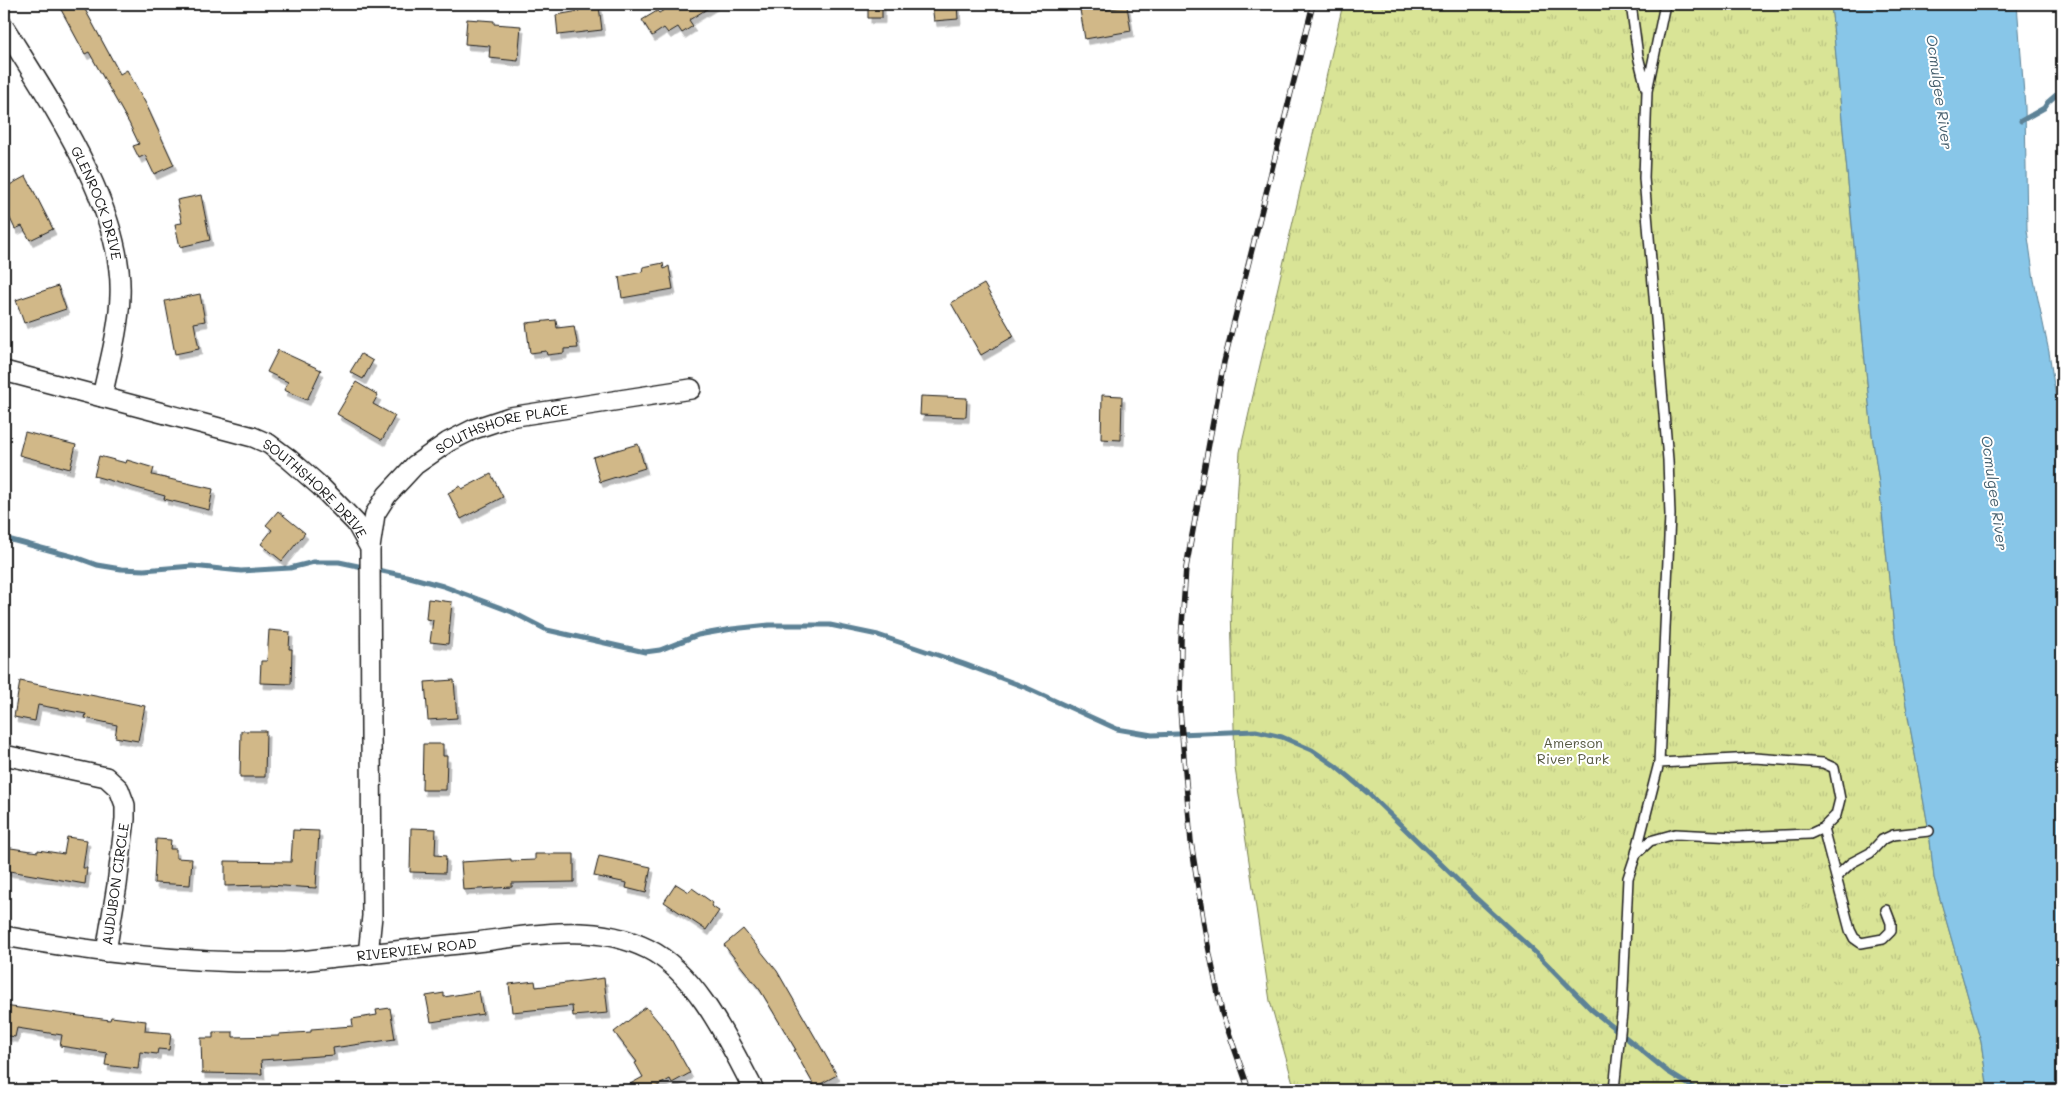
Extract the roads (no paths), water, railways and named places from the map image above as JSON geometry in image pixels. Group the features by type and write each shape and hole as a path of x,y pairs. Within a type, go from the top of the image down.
{"street":[{"name":"GLENROCK DRIVE","path":"4,27 59,116 104,208 116,244 120,294 118,320 102,397"},
{"name":"SOUTHSHORE DRIVE","path":"4,371 253,437 269,444 321,487 356,523 370,548 372,916 368,954"},
{"name":"SOUTHSHORE PLACE","path":"370,548 375,514 387,495 415,465 448,442 510,417 691,389"},
{"name":"AUDUBON CIRCLE","path":"4,755 106,777 119,789 124,805 125,819 106,952"},
{"name":"RIVERVIEW ROAD","path":"4,936 106,952 203,961 287,962 536,935 581,932 601,933 624,939 648,949 667,961 682,975 697,993 713,1018 754,1090"}],"lane":[{"path":"1630,4 1638,56 1647,91"},
{"path":"1614,1090 1622,1014 1628,878 1660,763 1670,515 1668,460 1644,197 1647,91 1665,4"},
{"path":"1636,854 1650,841 1675,834 1736,837 1810,834 1823,828 1836,815 1840,798 1834,768 1823,763 1754,758 1660,763"},
{"path":"1823,828 1850,930 1854,938 1861,943 1883,939 1891,932 1891,923 1886,910"},
{"path":"1836,877 1852,863 1870,852 1882,840 1893,835 1929,831"}],"water":[{"name":"Ocmulgee River","path":"1831,4 2017,4 2025,107 2027,230 2062,438 2062,1090 1988,1090 1981,1042 1934,878 1929,831 1897,656 1872,434"}],"waterway":[{"path":"2021,121 2044,108 2062,90"},
{"path":"4,538 75,557 97,565 121,569 144,570 192,566 241,571 290,568 314,562 339,562 443,586 512,612 547,630 645,652 660,650 698,635 732,629 769,625 830,625 878,635 964,664 1027,688 1117,729 1152,735 1256,731 1282,737 1312,750 1334,765 1369,794 1476,898 1536,953 1591,1009 1668,1072 1697,1090"}],"railway":[{"path":"1249,1090 1222,1013 1205,931 1191,842 1180,710 1181,639 1186,568 1224,362 1313,4"}],"park label":[{"name":"Amerson River Park","path":"1573,750"}]}
